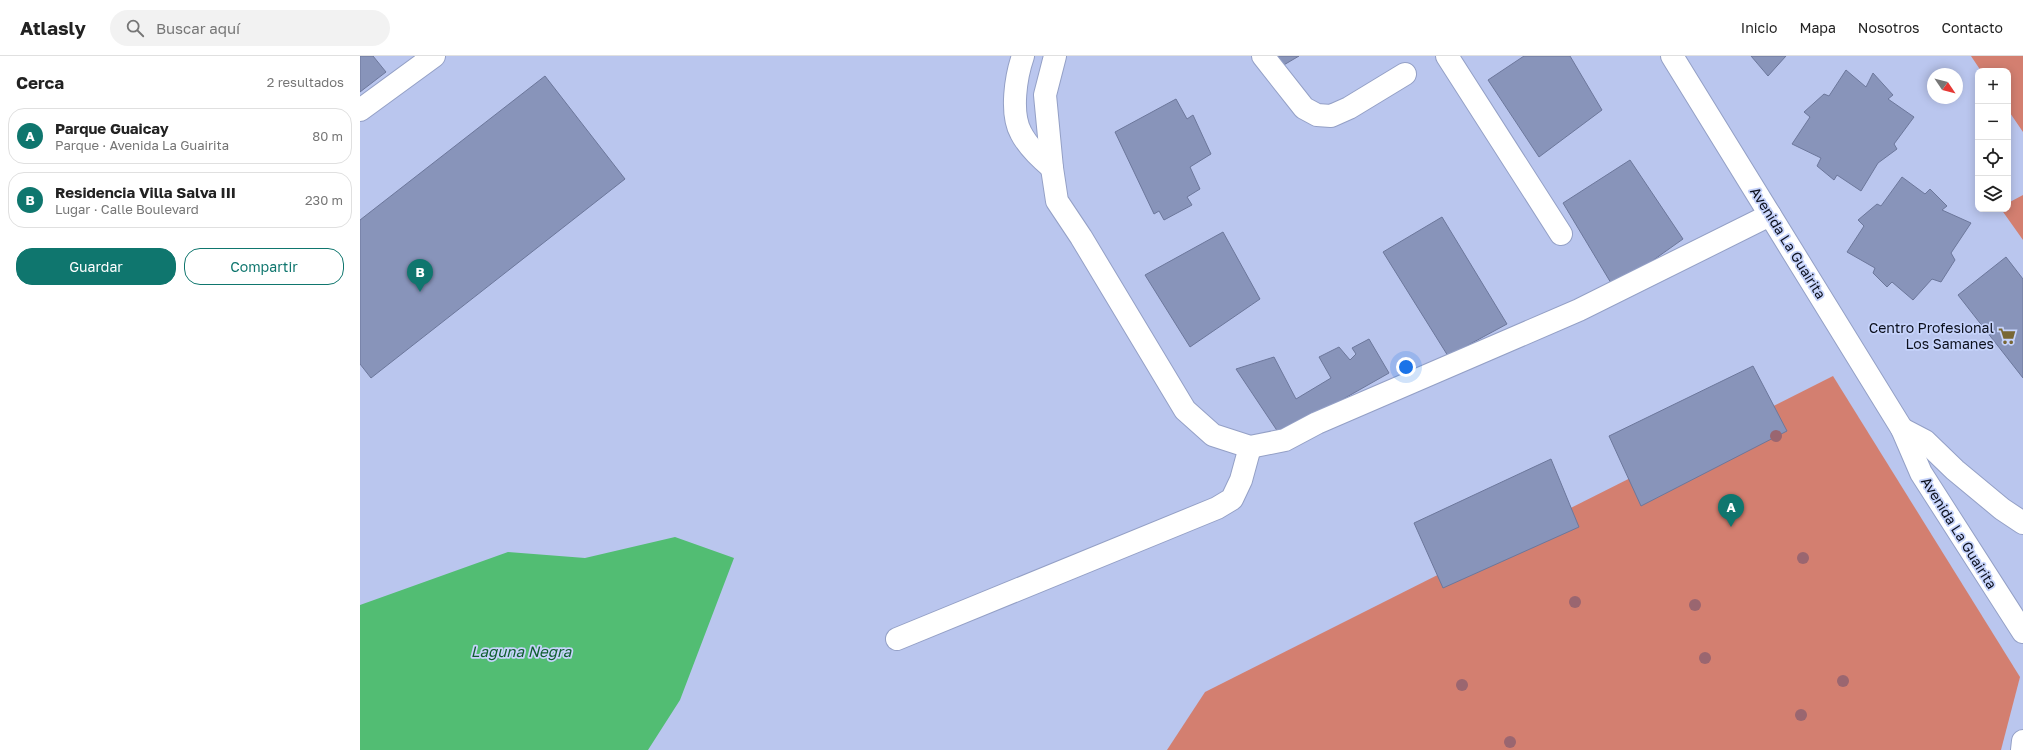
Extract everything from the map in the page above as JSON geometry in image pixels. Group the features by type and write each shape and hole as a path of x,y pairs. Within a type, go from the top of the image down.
{"street":[{"path":"360,110 434,56"},
{"path":"1023,56 1018,69 1015,91 1016,113 1020,132 1033,151 1052,168"},
{"path":"1055,56 1045,94 1052,168 1057,201 1081,237 1185,410 1213,436 1250,447 1285,440 1317,423 1579,310 1770,215"},
{"path":"1263,56 1304,108 1317,115 1331,116 1349,108 1405,74"},
{"path":"1447,56 1561,234"},
{"name":"Avenida La Guairita","path":"1672,56 1770,215 1802,263 1902,429 1921,473 2023,632"},
{"name":"Avenida La Guairita","path":"1902,429 1925,441 1955,470 2002,509 2023,523"},
{"path":"897,639 1217,508 1232,499 1241,480 1250,447"},
{"path":"2022,750 2023,741"}],"shaded area":[{"path":"1971,56 2023,56 2023,132 2011,114 2011,68 1979,68"},
{"path":"2023,195 2023,240 2003,212 2011,212 2011,201"},
{"path":"1833,376 2020,677 2001,750 1167,750 1205,692"}],"water":[{"name":"Laguna Negra","path":"675,537 734,558 680,700 648,750 360,750 360,605 508,552 585,558"}],"building":[{"path":"360,56 373,56 386,72 360,92"},
{"path":"1276,56 1299,56 1282,66"},
{"path":"1524,56 1570,56 1602,110 1539,157 1488,80"},
{"path":"1751,56 1786,56 1768,76"},
{"path":"1846,70 1866,87 1873,73 1893,95 1888,99 1914,117 1894,144 1897,149 1878,163 1861,191 1837,175 1834,180 1817,166 1821,158 1792,144 1810,117 1804,112 1824,94 1829,96"},
{"path":"545,76 625,179 371,378 360,364 360,220"},
{"path":"1176,99 1187,119 1193,115 1211,154 1190,167 1200,189 1187,197 1192,205 1164,220 1159,211 1154,214 1115,132"},
{"path":"1630,160 1683,239 1614,288 1563,203"},
{"path":"1902,177 1925,194 1930,189 1947,206 1942,210 1971,223 1951,253 1955,260 1941,282 1932,279 1913,300 1892,282 1887,287 1873,273 1875,268 1847,252 1864,226 1858,220 1877,204 1881,206"},
{"path":"1442,217 1507,324 1448,356 1383,252"},
{"path":"1223,232 1260,299 1190,347 1145,275"},
{"name":"Centro Profesional Los Samanes","path":"2006,257 2023,279 2023,378 1958,295"},
{"path":"1369,339 1389,373 1280,435 1236,369 1274,357 1296,399 1331,378 1319,357 1339,347 1350,360 1356,354 1352,348"},
{"path":"1753,366 1787,431 1641,506 1609,436"},
{"path":"1551,459 1579,527 1443,588 1414,523"}],"place":[{"name":"Residencia Villa Salva III","path":"420,292"},
{"name":"Centro Profesional Los Samanes","path":"2007,336"},
{"name":"Parque Guaicay","path":"1731,527"}]}
